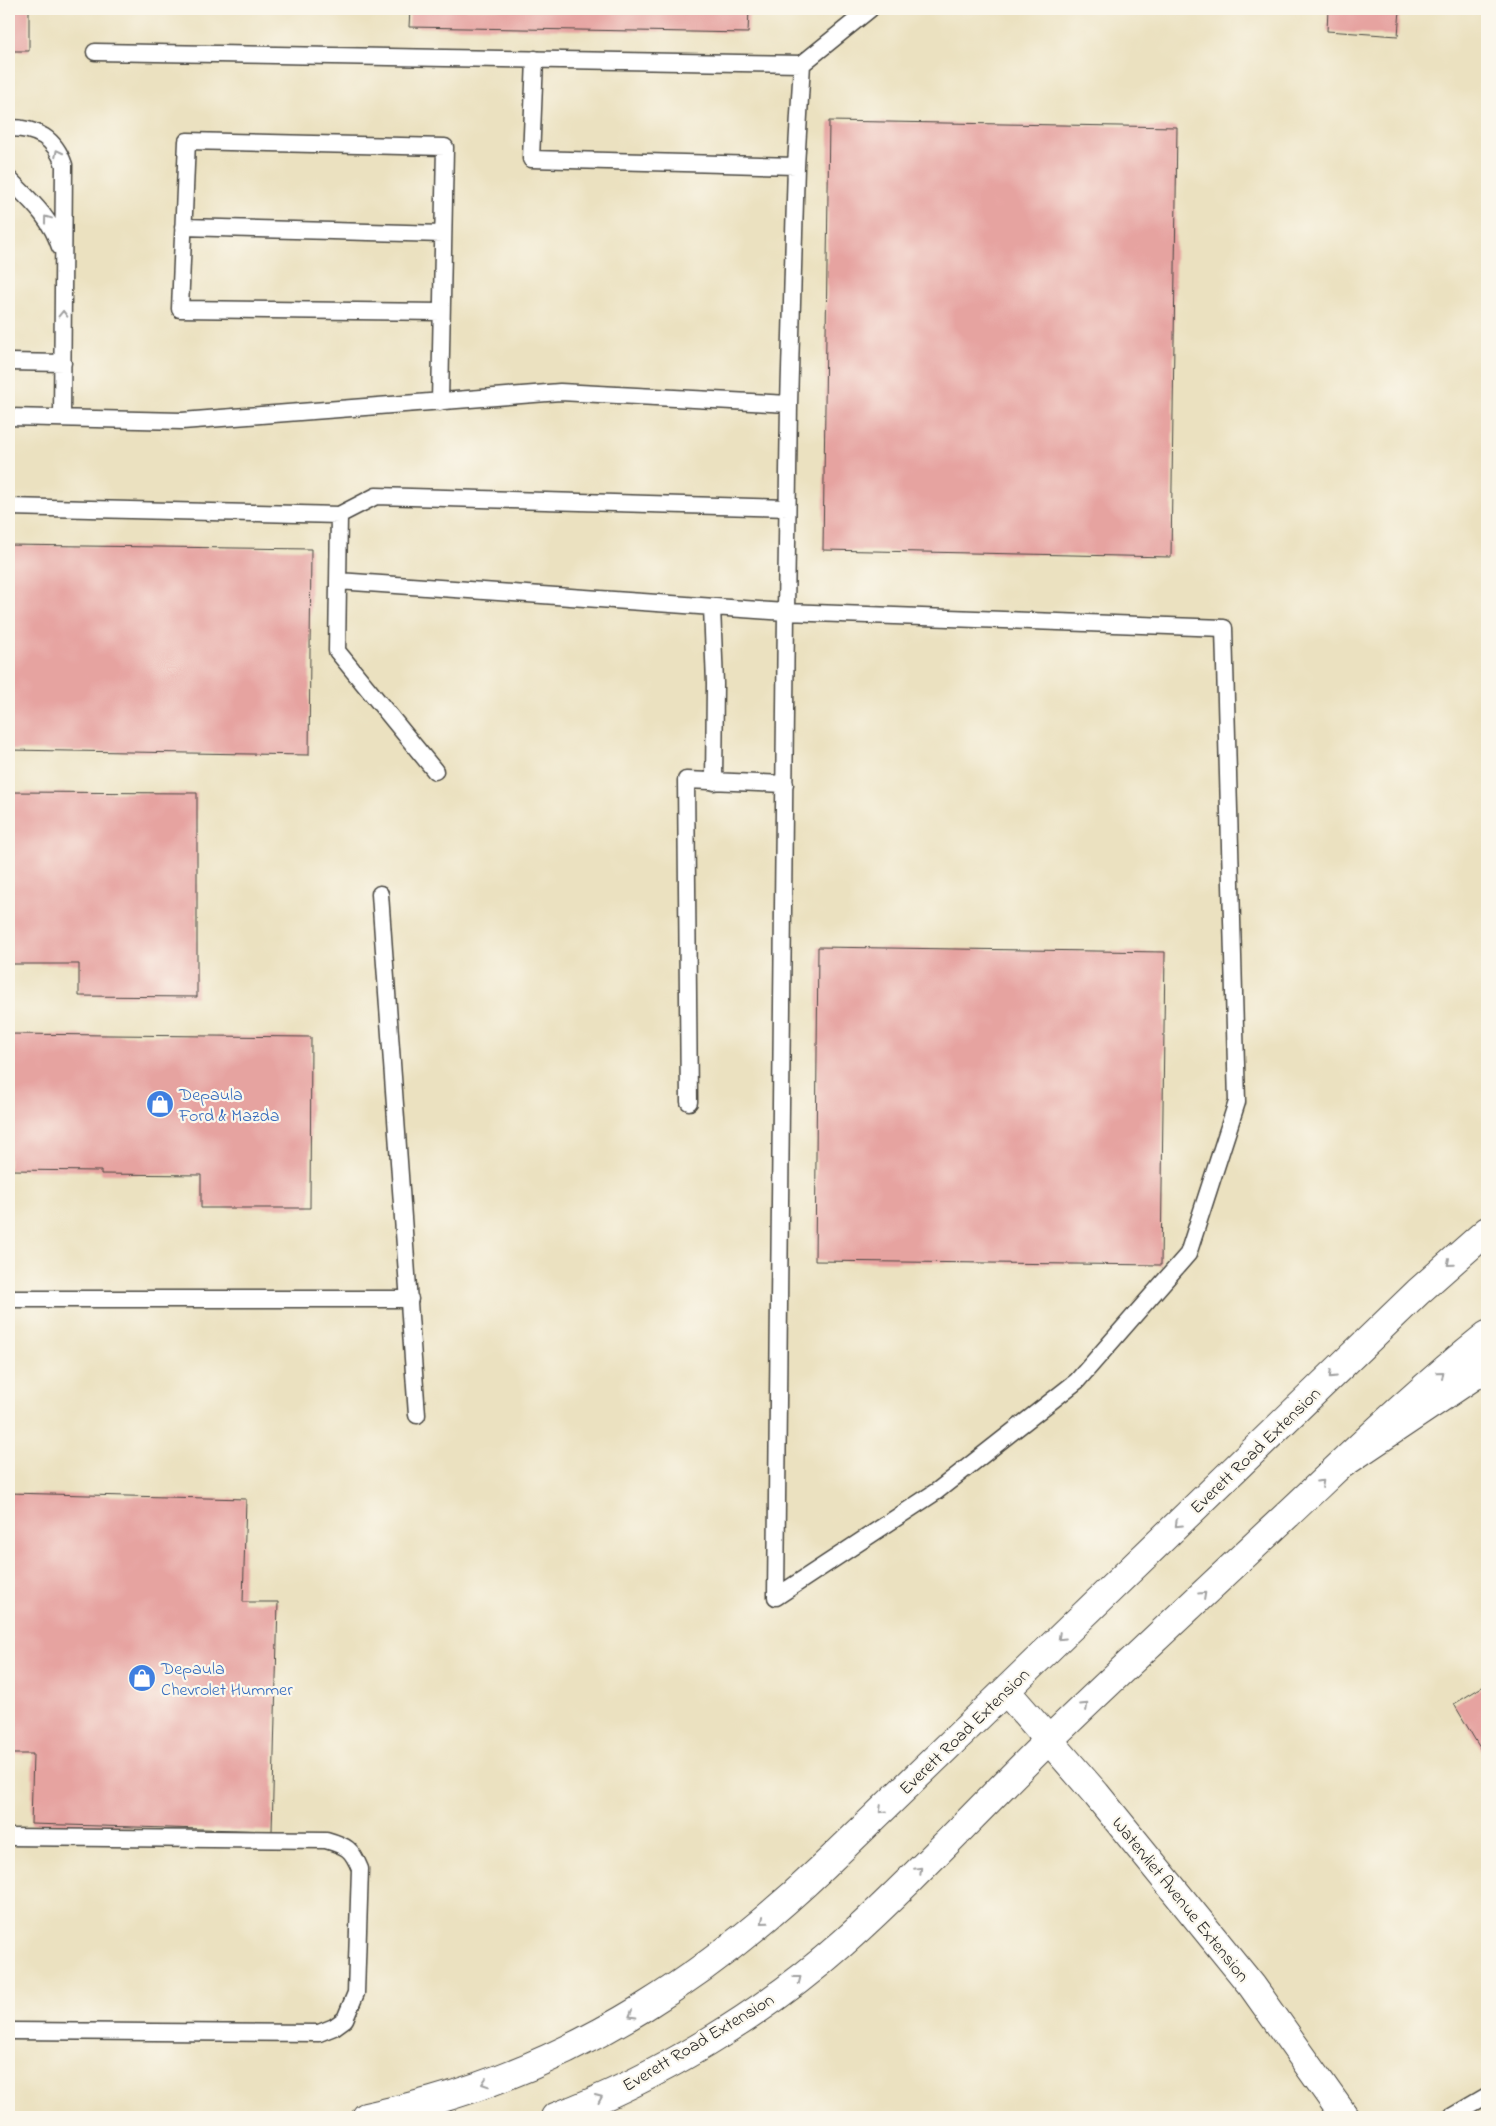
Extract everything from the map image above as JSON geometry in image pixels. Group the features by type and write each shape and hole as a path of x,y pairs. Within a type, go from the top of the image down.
{"main road":[{"name":"Everett Road Extension","path":"366,2117 433,2101 514,2072 600,2033 663,1996 704,1969 788,1901 1418,1292 1487,1231"},
{"name":"Everett Road Extension","path":"555,2117 624,2087 666,2064 778,1994 841,1944 902,1888 1049,1740 1412,1399 1487,1335"},
{"path":"1341,1465 1487,1367"},
{"name":"Watervliet Avenue Extension","path":"1006,1691 1096,1794 1252,1986 1345,2117"}],"lane":[{"path":"95,52 802,64 870,9"},
{"path":"535,59 531,159 796,166"},
{"path":"338,581 786,612 1224,628 1238,1102 1188,1254 1077,1381 937,1491 776,1597 786,612 789,404 796,166 802,64"},
{"path":"9,128 37,132 52,142 61,157 64,174 62,418"},
{"path":"440,402 445,147 187,141 180,310 441,312"},
{"path":"9,180 51,225 58,238 64,264"},
{"path":"183,227 443,234"},
{"path":"9,362 62,363"},
{"path":"9,417 182,421 560,392 789,404"},
{"path":"9,507 339,515 376,496 788,508"},
{"path":"339,515 337,651 435,771"},
{"path":"712,607 715,684 714,782"},
{"path":"689,1102 686,780 785,784"},
{"path":"380,894 417,1415"},
{"path":"9,1299 410,1300"},
{"path":"9,1837 326,1840 341,1844 354,1853 360,1870 356,1993 345,2018 334,2028 319,2033 9,2031"},
{"path":"1452,2117 1487,2096"}],"building":[{"path":"9,9 29,9 29,51 9,51"},
{"path":"410,9 749,9 748,33 409,27"},
{"path":"1328,9 1400,9 1398,36 1327,31"},
{"path":"829,121 1177,127 1171,557 823,550"},
{"path":"9,545 311,549 309,755 9,750"},
{"path":"9,792 197,793 197,997 79,996 79,964 9,964"},
{"path":"818,947 1165,952 1161,1265 815,1261"},
{"name":"Depaula Ford & Mazda","path":"9,1034 311,1037 310,1208 201,1208 201,1175 101,1174 101,1171 9,1170"},
{"name":"Depaula Chevrolet Hummer","path":"9,1493 246,1499 243,1602 278,1602 272,1831 31,1824 33,1754 9,1754"},
{"path":"1487,1684 1487,1760 1454,1704"}],"place":[{"name":"Depaula Ford & Mazda","path":"160,1104"},
{"name":"Depaula Chevrolet Hummer","path":"142,1678"}]}
